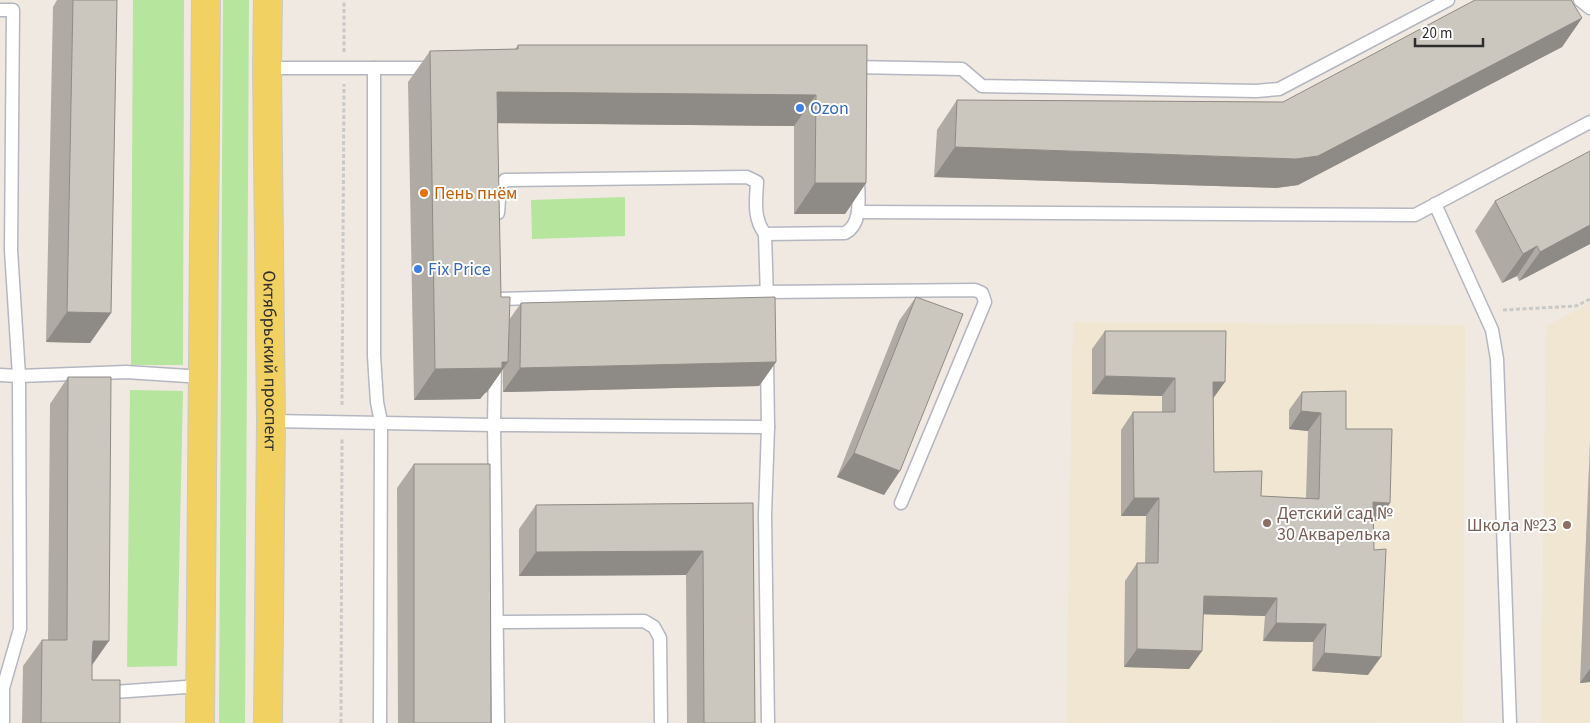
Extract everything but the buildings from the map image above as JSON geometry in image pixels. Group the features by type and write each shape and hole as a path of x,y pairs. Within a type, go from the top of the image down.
{"main road":[{"path":"200,723 206,0"},
{"name":"Октябрьский проспект","path":"268,0 271,421 268,723"}],"lane":[{"path":"839,67 858,72 962,69 982,86 1256,91 1279,89 1448,0"},
{"path":"1580,0 1590,8"},
{"path":"0,10 13,10 5,248 19,376 20,629 1,688 3,723"},
{"path":"267,68 443,68"},
{"path":"374,68 374,356 380,422 380,723"},
{"path":"858,212 1415,215 1590,122"},
{"path":"765,234 845,233 851,230 855,224 858,212 858,164"},
{"path":"498,224 500,187 505,180 746,176 757,182 756,214 758,226 765,234 767,311"},
{"path":"1434,204 1492,330 1496,359 1510,723"},
{"path":"496,299 766,292 975,290 982,293 985,302 901,504"},
{"path":"495,348 494,425 498,723"},
{"path":"767,350 768,427 765,515 768,723"},
{"path":"0,375 126,372 202,377"},
{"path":"271,421 768,427"},
{"path":"496,622 644,621 654,628 660,638 661,723"},
{"path":"89,687 114,692 200,686"}],"path":[{"path":"341,723 344,0"},
{"path":"1483,311 1576,306 1590,298"}],"shaded area":[{"name":"Школа №23","path":"1590,303 1590,723 1541,723 1546,326"},
{"name":"Детский сад № 30 Акварелька","path":"1073,322 1465,325 1463,722 1066,723"}],"green space":[{"path":"133,0 184,0 183,365 131,365"},
{"path":"223,0 249,0 245,723 219,723"},
{"path":"625,197 625,236 532,239 531,200"},
{"path":"130,390 183,391 177,666 127,667"}],"place":[{"name":"Ozon","path":"800,108"},
{"name":"Пень пнём","path":"424,193"},
{"name":"Fix Price","path":"418,269"},
{"name":"Детский сад № 30 Акварелька","path":"1267,523"},
{"name":"Школа №23","path":"1567,525"}]}
